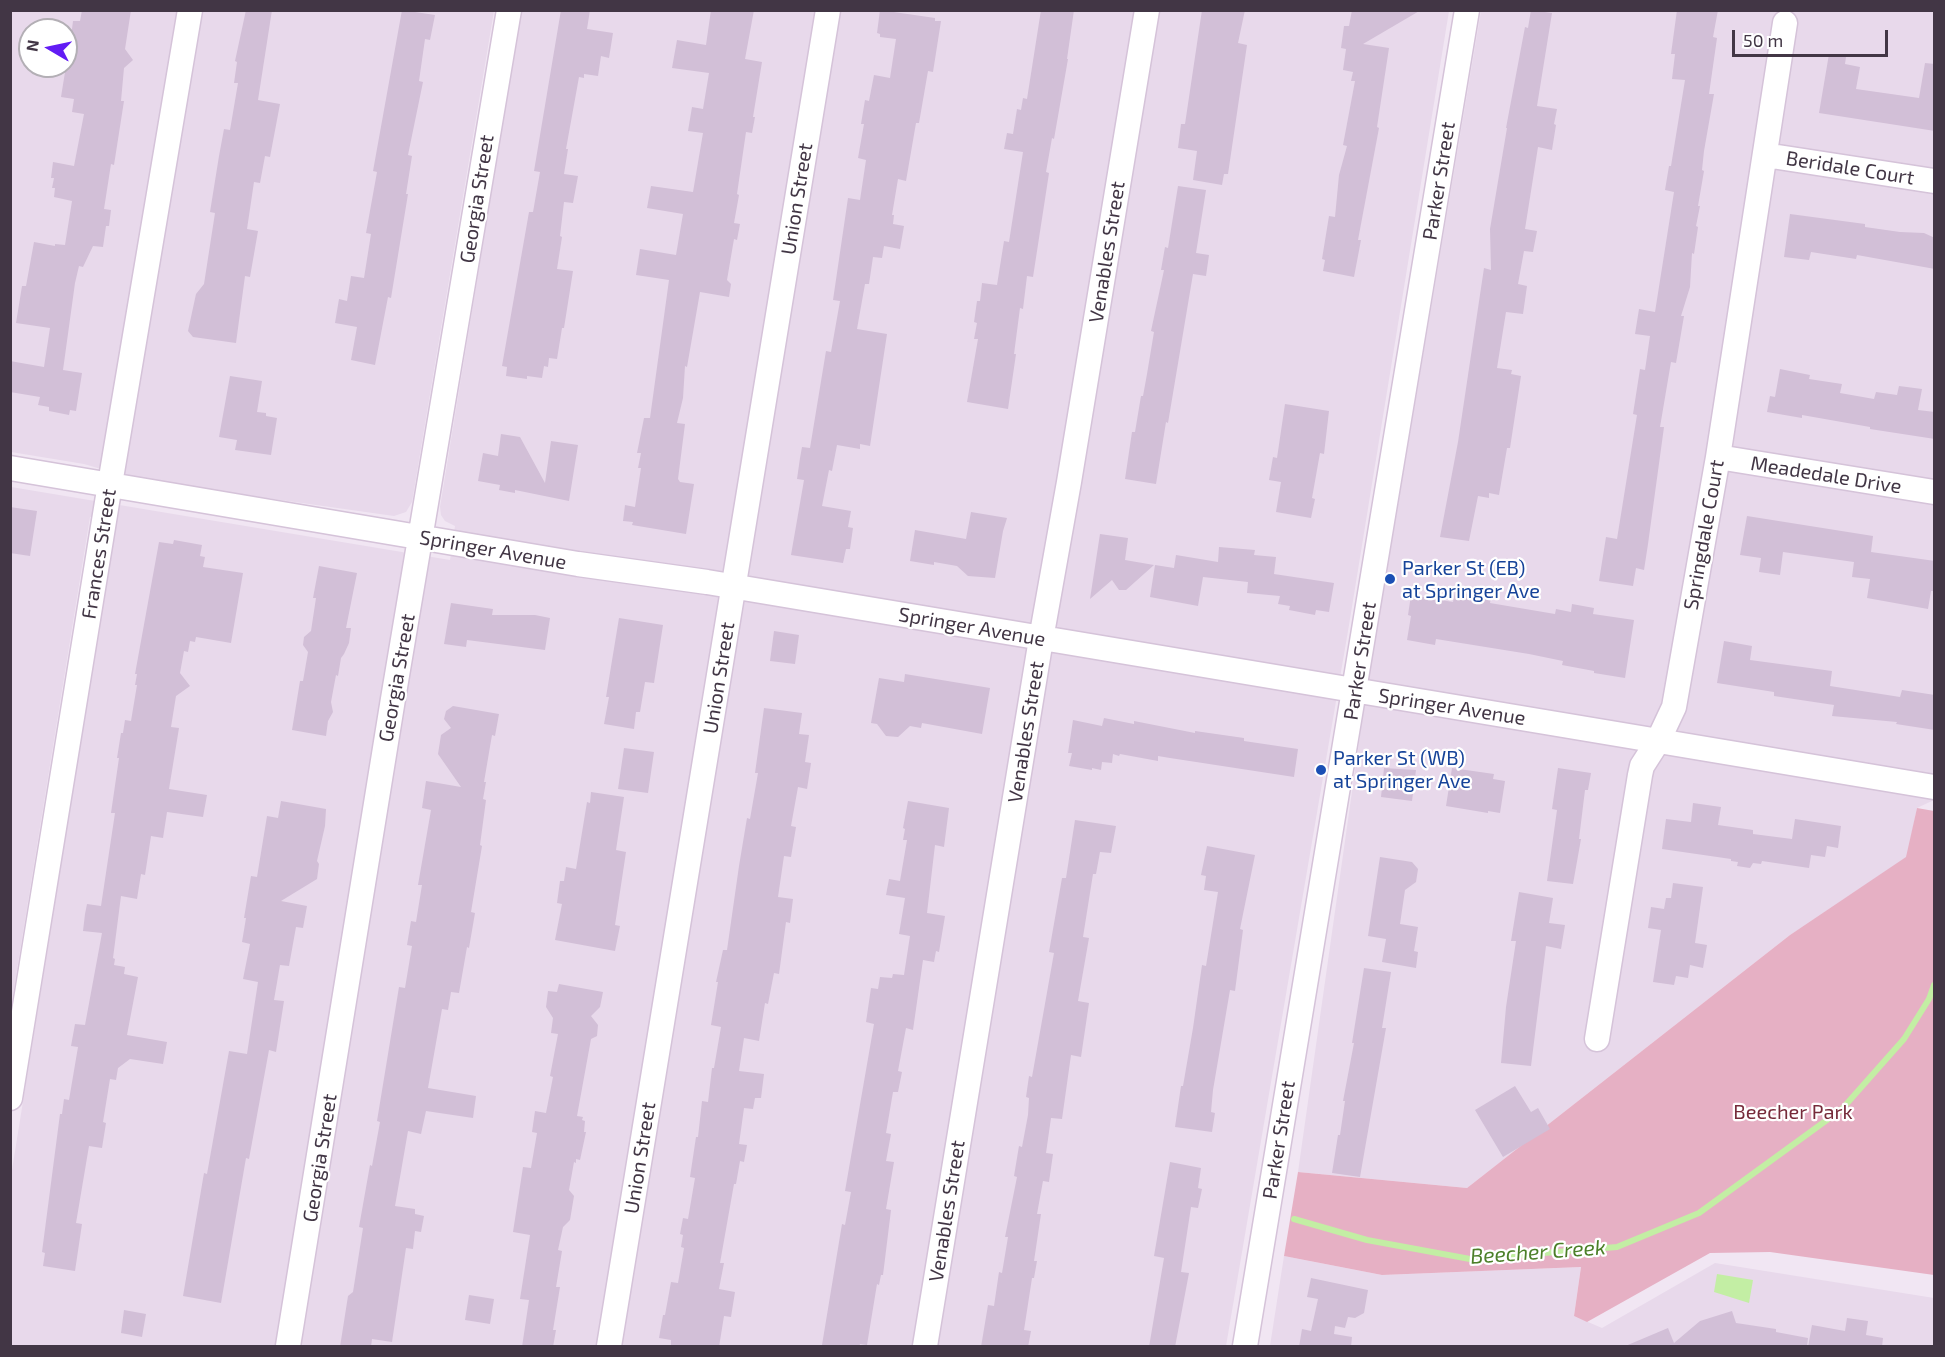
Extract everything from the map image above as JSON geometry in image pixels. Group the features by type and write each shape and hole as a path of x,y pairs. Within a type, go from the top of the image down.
{"street":[{"name":"Frances Street","path":"10,1098 190,10"},
{"name":"Georgia Street","path":"288,1347 509,10"},
{"name":"Union Street","path":"609,1347 828,10"},
{"name":"Venables Street","path":"925,1347 1147,10"},
{"name":"Parker Street","path":"1245,1347 1467,10"},
{"name":"Springdale Court","path":"1597,1039 1642,766 1658,741 1674,707 1718,457 1785,22"},
{"name":"Beridale Court","path":"1765,155 1935,181"},
{"name":"Meadedale Drive","path":"1718,457 1935,492"},
{"name":"Springer Avenue","path":"10,468 578,564 734,587 1935,787"}],"shaded area":[{"path":"10,11 494,11 412,502 406,512 394,516 139,480 84,464 11,452"},
{"path":"521,11 1449,11 1349,625 1226,1346 11,1346 11,1176 116,523 90,517 11,1007 11,487 450,560 455,526 445,521 440,507"},
{"path":"1481,11 1934,11 1934,800 1917,808 1907,857 1790,935 1467,1188 1298,1172 1364,707"},
{"path":"1284,1256 1382,1275 1581,1267 1574,1316 1602,1328 1715,1263 1934,1298 1934,1346 1270,1346"},
{"path":"1717,1274 1753,1280 1749,1303 1714,1292"}],"green space":[{"name":"Beecher Park","path":"1917,808 1934,811 1934,1275 1770,1252 1710,1253 1587,1322 1574,1316 1581,1267 1382,1275 1284,1256 1298,1172 1467,1188 1790,935 1906,857"}],"building":[{"path":"82,10 131,10 125,49 133,60 124,68 121,101 124,101 114,165 111,164 104,209 111,210 109,226 106,226 103,247 93,246 83,267 79,266 75,283 63,370 82,373 76,411 70,410 69,415 49,411 49,407 38,405 40,397 10,392 10,361 44,367 50,328 16,323 22,286 26,286 34,242 55,246 55,244 65,245 72,201 54,197 55,188 52,188 54,178 51,178 53,162 74,166 84,114 72,112 74,99 61,97 64,78 78,78 78,21 80,21"},
{"path":"246,10 272,10 258,100 280,104 270,157 265,156 260,183 254,182 247,229 258,231 250,277 245,276 236,343 193,337 188,331 196,294 204,284 215,213 210,212 224,129 230,130 238,83 234,83 237,62 235,61"},
{"path":"402,10 435,15 430,40 425,39 419,81 423,82 408,155 412,156 406,194 408,194 391,298 388,297 375,365 351,360 357,327 335,323 339,299 347,301 351,276 364,278 371,234 366,233 377,172 373,171"},
{"path":"561,10 590,10 587,29 613,33 609,58 601,56 598,76 584,74 584,78 579,77 566,149 568,149 564,174 578,176 573,203 564,202 560,236 562,237 557,269 573,271 557,359 549,358 548,367 544,366 542,378 527,376 527,379 506,376 507,367 502,366 529,212 533,212 540,172 534,171"},
{"path":"711,10 754,10 745,59 762,62 752,133 746,132 737,194 739,195 734,223 740,224 737,240 734,239 727,280 731,284 729,297 700,292 687,367 685,366 683,398 677,423 685,424 678,479 680,482 694,484 686,534 632,525 633,522 623,521 625,505 635,507 641,468 638,468 641,453 637,453 644,418 650,418 669,280 636,275 640,249 676,255 683,214 647,208 651,186 693,192 703,133 688,131 692,107 703,109 709,73 672,68 677,40 706,45"},
{"path":"880,10 935,18 935,21 941,21 933,72 928,71 906,181 898,179 892,215 894,215 893,224 904,226 900,249 884,246 882,258 873,257 869,284 865,284 857,329 887,334 870,446 860,444 860,449 837,445 822,506 851,511 848,527 853,528 850,549 846,549 843,563 791,555 804,480 797,479 802,447 810,448 826,351 831,352 840,301 833,300 848,198 860,200 866,160 858,158 864,124 861,124 865,100 869,101 874,75 890,78 896,39 880,37 877,33"},
{"path":"1041,10 1074,10 1068,59 1046,172 1049,173 1033,277 1027,276 1023,309 1020,308 1008,409 967,402 978,339 974,339 977,301 980,301 982,283 997,285 1004,241 1009,242 1023,152 1004,149 1007,133 1013,134 1017,109 1021,110 1023,98 1027,99"},
{"path":"1202,10 1245,10 1238,43 1247,45 1228,174 1224,174 1222,185 1193,180 1197,151 1178,148 1181,124 1185,124"},
{"path":"1352,10 1421,10 1363,44 1389,48 1377,127 1379,128 1358,240 1361,240 1354,277 1323,271 1325,260 1322,259 1329,216 1335,217 1339,175 1347,146 1343,145 1355,81 1351,81 1353,72 1343,70 1346,49 1341,48 1344,26 1349,26"},
{"path":"1531,10 1552,13 1537,106 1557,109 1552,150 1538,147 1525,229 1537,231 1533,252 1524,251 1518,284 1527,286 1523,314 1506,312 1497,368 1512,370 1511,374 1521,376 1510,448 1507,448 1499,495 1489,493 1489,498 1478,496 1469,541 1440,537 1458,442 1484,268 1491,270 1490,229 1506,128 1525,27 1528,28"},
{"path":"1677,10 1718,10 1713,37 1717,38 1709,94 1714,94 1704,151 1702,170 1704,171 1694,254 1692,253 1690,287 1681,316 1684,316 1676,363 1671,362 1660,427 1664,427 1644,570 1636,568 1633,586 1599,581 1606,537 1617,539 1637,415 1633,414 1640,369 1645,370 1650,336 1635,334 1639,309 1655,312 1674,192 1665,190 1685,80 1672,79 1675,54 1671,54"},
{"path":"1829,54 1846,57 1845,64 1860,67 1856,89 1919,98 1925,63 1935,64 1935,131 1819,113"},
{"path":"1178,186 1206,190 1196,253 1209,255 1206,276 1193,274 1156,484 1125,479 1132,432 1135,432 1147,374 1154,332 1151,331 1164,270 1161,270 1165,247 1168,248"},
{"path":"1790,214 1865,224 1865,227 1900,232 1924,233 1935,238 1935,269 1857,255 1856,259 1811,252 1809,260 1784,257"},
{"path":"1780,369 1810,375 1809,379 1842,384 1840,393 1874,399 1876,392 1897,395 1899,386 1922,389 1918,410 1935,412 1935,439 1802,415 1802,418 1767,412 1770,396 1775,397"},
{"path":"230,376 262,381 257,412 277,418 271,455 235,450 237,440 219,437"},
{"path":"1285,404 1329,411 1324,454 1320,453 1312,498 1315,499 1311,518 1276,512 1281,482 1269,480 1273,457 1277,458"},
{"path":"501,434 520,437 545,483 551,441 578,445 569,501 515,490 515,493 499,490 500,485 478,481 483,453 498,456"},
{"path":"10,507 37,511 30,556 10,553"},
{"path":"971,512 1007,518 995,578 968,576 957,566 910,561 915,530 966,539"},
{"path":"1747,516 1873,536 1871,552 1935,561 1935,591 1931,591 1928,609 1867,598 1870,579 1852,577 1854,562 1783,552 1780,575 1759,572 1761,558 1740,555"},
{"path":"1100,534 1128,538 1125,560 1154,565 1126,590 1119,590 1112,580 1090,599"},
{"path":"174,540 202,545 200,556 205,557 203,567 243,573 231,643 196,637 195,642 190,641 188,652 184,651 180,673 190,686 176,696 171,727 179,728 169,789 207,795 203,817 167,812 163,838 151,836 145,875 141,874 137,899 121,896 114,965 125,967 124,974 138,977 127,1035 167,1042 163,1064 130,1059 118,1068 116,1080 110,1079 103,1122 106,1123 102,1148 89,1146 76,1223 82,1224 75,1271 43,1266 45,1253 42,1252 60,1114 62,1114 64,1099 69,1100 78,1047 71,1046 75,1024 85,1025 102,933 83,931 85,914 87,904 101,906 115,813 111,813 119,758 117,758 125,720 131,721 137,685 135,685 137,674 135,674 159,542 173,544"},
{"path":"1219,547 1255,550 1254,555 1276,557 1274,574 1334,583 1329,612 1316,610 1315,615 1289,610 1290,606 1278,604 1280,596 1247,593 1248,582 1203,577 1198,606 1150,597 1155,565 1174,568 1176,555 1218,562"},
{"path":"319,566 357,573 346,628 351,628 349,643 341,658 338,676 336,675 331,702 333,712 328,721 326,736 292,730 300,681 303,681 308,652 303,645 304,637 311,631 316,598 313,598"},
{"path":"1455,592 1491,598 1490,603 1555,614 1556,609 1571,612 1572,604 1594,608 1593,614 1634,620 1625,678 1562,665 1563,661 1529,654 1436,639 1435,645 1407,640 1411,616 1408,615 1411,595 1453,602"},
{"path":"451,603 493,609 492,615 535,615 550,618 545,650 467,640 466,647 444,644"},
{"path":"619,618 663,625 654,683 645,682 640,712 636,712 634,729 604,724 609,697 606,697"},
{"path":"774,631 799,635 795,664 770,661"},
{"path":"1724,641 1752,646 1750,660 1832,671 1830,686 1900,697 1902,690 1935,695 1935,730 1896,724 1897,722 1832,716 1834,705 1774,696 1774,692 1717,683"},
{"path":"905,674 990,688 982,734 922,723 921,728 910,726 898,737 886,736 877,724 871,723 879,678 904,682"},
{"path":"453,706 499,714 495,736 492,735 484,782 486,782 483,799 486,800 480,845 482,846 471,912 475,913 469,948 467,947 459,993 451,992 448,1010 442,1009 428,1088 476,1096 473,1118 426,1111 421,1134 408,1131 395,1206 415,1209 415,1214 424,1216 421,1232 415,1231 413,1249 406,1248 392,1342 372,1339 371,1347 340,1347 348,1296 353,1292 363,1228 359,1227 380,1122 377,1121 399,987 405,988 412,946 407,945 411,921 416,922 422,885 418,885 431,810 422,808 426,781 461,787 438,754 441,735 451,728 444,719 446,711"},
{"path":"764,708 802,713 799,734 809,735 805,762 811,763 807,789 798,787 791,826 796,827 791,857 784,856 778,897 793,899 790,923 786,922 779,974 774,973 768,1004 765,1003 759,1041 744,1038 739,1071 764,1074 761,1098 755,1098 753,1109 744,1108 739,1144 747,1145 744,1162 740,1161 736,1184 734,1184 720,1263 724,1263 719,1289 735,1292 731,1317 724,1316 719,1347 671,1347 671,1340 659,1338 671,1282 678,1283 684,1248 681,1247 683,1235 680,1234 683,1218 688,1219 695,1178 690,1177 702,1101 708,1102 712,1068 714,1068 721,1027 711,1025 718,982 716,982 723,950 727,950 747,818 750,819 758,773 755,773"},
{"path":"1104,718 1134,724 1134,721 1195,733 1195,731 1244,738 1244,741 1298,749 1294,777 1158,756 1158,761 1120,754 1119,756 1113,754 1112,763 1102,762 1101,770 1069,766 1072,753 1068,753 1073,720 1102,726"},
{"path":"624,748 654,752 648,793 618,789"},
{"path":"1384,768 1416,770 1412,801 1381,797"},
{"path":"1452,768 1494,774 1493,779 1505,781 1500,813 1446,806"},
{"path":"1558,768 1591,773 1588,790 1585,790 1579,839 1581,839 1573,884 1547,881 1557,810 1552,809"},
{"path":"591,792 624,797 616,850 626,852 615,925 620,926 615,951 555,940 562,904 557,903 560,881 564,881 566,867 576,869 587,802 590,803"},
{"path":"281,801 326,809 325,826 317,861 319,864 317,879 281,901 307,906 303,928 296,927 289,966 280,965 274,1000 284,1001 276,1052 269,1050 249,1159 246,1158 221,1303 183,1296 204,1173 207,1174 229,1051 247,1054 258,982 243,979 250,944 242,942 246,918 244,918 251,876 257,877 267,816 278,818"},
{"path":"908,801 949,808 944,847 935,845 927,913 945,916 939,952 936,951 934,962 923,960 913,1030 906,1028 898,1071 902,1072 898,1092 893,1092 886,1133 891,1134 886,1161 894,1162 886,1209 891,1210 883,1275 881,1275 879,1285 877,1284 867,1345 831,1347 822,1345 842,1224 845,1225 851,1192 845,1191 874,1024 866,1022 871,988 878,989 880,977 892,978 893,974 904,975 910,936 899,934 905,898 886,895 889,879 900,881 907,840 903,840 905,829 903,828"},
{"path":"1693,803 1721,807 1718,825 1753,830 1753,834 1792,839 1795,819 1841,826 1838,848 1827,846 1825,857 1811,855 1809,868 1762,861 1761,864 1753,863 1750,868 1737,866 1738,862 1731,861 1731,859 1662,849 1666,819 1691,822"},
{"path":"1075,820 1116,826 1111,853 1100,852 1096,874 1093,874 1083,937 1089,938 1078,1001 1089,1003 1081,1057 1071,1055 1062,1119 1051,1118 1046,1153 1053,1154 1049,1182 1043,1181 1037,1214 1041,1214 1034,1261 1037,1261 1024,1330 1031,1331 1028,1347 981,1347 988,1305 994,1306 999,1272 1002,1273 1008,1237 1005,1237 1017,1177 1014,1176 1019,1146 1022,1147 1028,1115 1029,1098 1026,1097 1029,1076 1032,1077 1054,953 1049,952 1062,878 1066,878"},
{"path":"1207,846 1255,855 1240,929 1243,930 1235,991 1230,990 1213,1090 1211,1112 1215,1113 1212,1132 1175,1127 1202,965 1206,966 1218,892 1204,890 1206,876 1201,875"},
{"path":"1380,857 1412,862 1418,869 1416,882 1405,890 1400,924 1418,927 1414,951 1418,952 1416,968 1382,962 1386,939 1368,936"},
{"path":"1673,883 1703,887 1695,943 1707,945 1703,968 1690,965 1688,978 1676,976 1674,985 1653,982 1661,930 1648,928 1651,907 1664,909 1666,898 1671,898"},
{"path":"1519,892 1553,898 1549,923 1565,925 1561,949 1546,946 1531,1066 1501,1063 1506,1007 1516,941 1511,941"},
{"path":"1364,968 1391,972 1382,1028 1386,1028 1360,1177 1332,1173 1338,1135 1340,1135 1345,1101 1343,1101 1354,1043 1352,1043"},
{"path":"559,984 603,992 600,1007 591,1016 598,1025 597,1036 591,1039 577,1116 583,1117 584,1132 586,1132 580,1160 576,1159 576,1163 574,1162 569,1190 574,1196 570,1220 563,1227 558,1250 562,1251 556,1287 560,1287 553,1330 556,1330 553,1347 522,1347 529,1300 520,1299 530,1235 513,1232 523,1167 531,1168 537,1133 532,1132 535,1111 546,1113 553,1077 550,1076 558,1034 551,1033 553,1018 546,1007 548,991 557,992"},
{"path":"1515,1086 1531,1112 1538,1108 1550,1129 1503,1157 1475,1110"},
{"path":"1170,1162 1201,1168 1198,1188 1202,1189 1198,1208 1191,1207 1181,1272 1189,1273 1175,1347 1149,1347 1164,1258 1154,1256"},
{"path":"1311,1278 1368,1290 1364,1313 1355,1318 1348,1317 1345,1328 1335,1326 1334,1334 1352,1337 1351,1347 1299,1347 1302,1329 1311,1331 1318,1299 1307,1297"},
{"path":"469,1295 494,1299 490,1324 465,1320"},
{"path":"124,1310 146,1314 142,1337 121,1333"},
{"path":"1732,1311 1736,1323 1776,1329 1776,1332 1808,1338 1807,1347 1623,1347 1668,1328 1674,1343 1700,1321"},
{"path":"1847,1318 1868,1321 1866,1335 1883,1338 1882,1347 1808,1347 1812,1325 1845,1331"}],"waterway":[{"name":"Beecher Creek","path":"1294,1219 1367,1240 1470,1259 1617,1247 1699,1213 1842,1109 1904,1039 1929,999 1934,985"}],"place":[{"name":"Parker St (EB) at Springer Ave","path":"1390,579"},
{"name":"Parker St (WB) at Springer Ave","path":"1321,770"}]}
